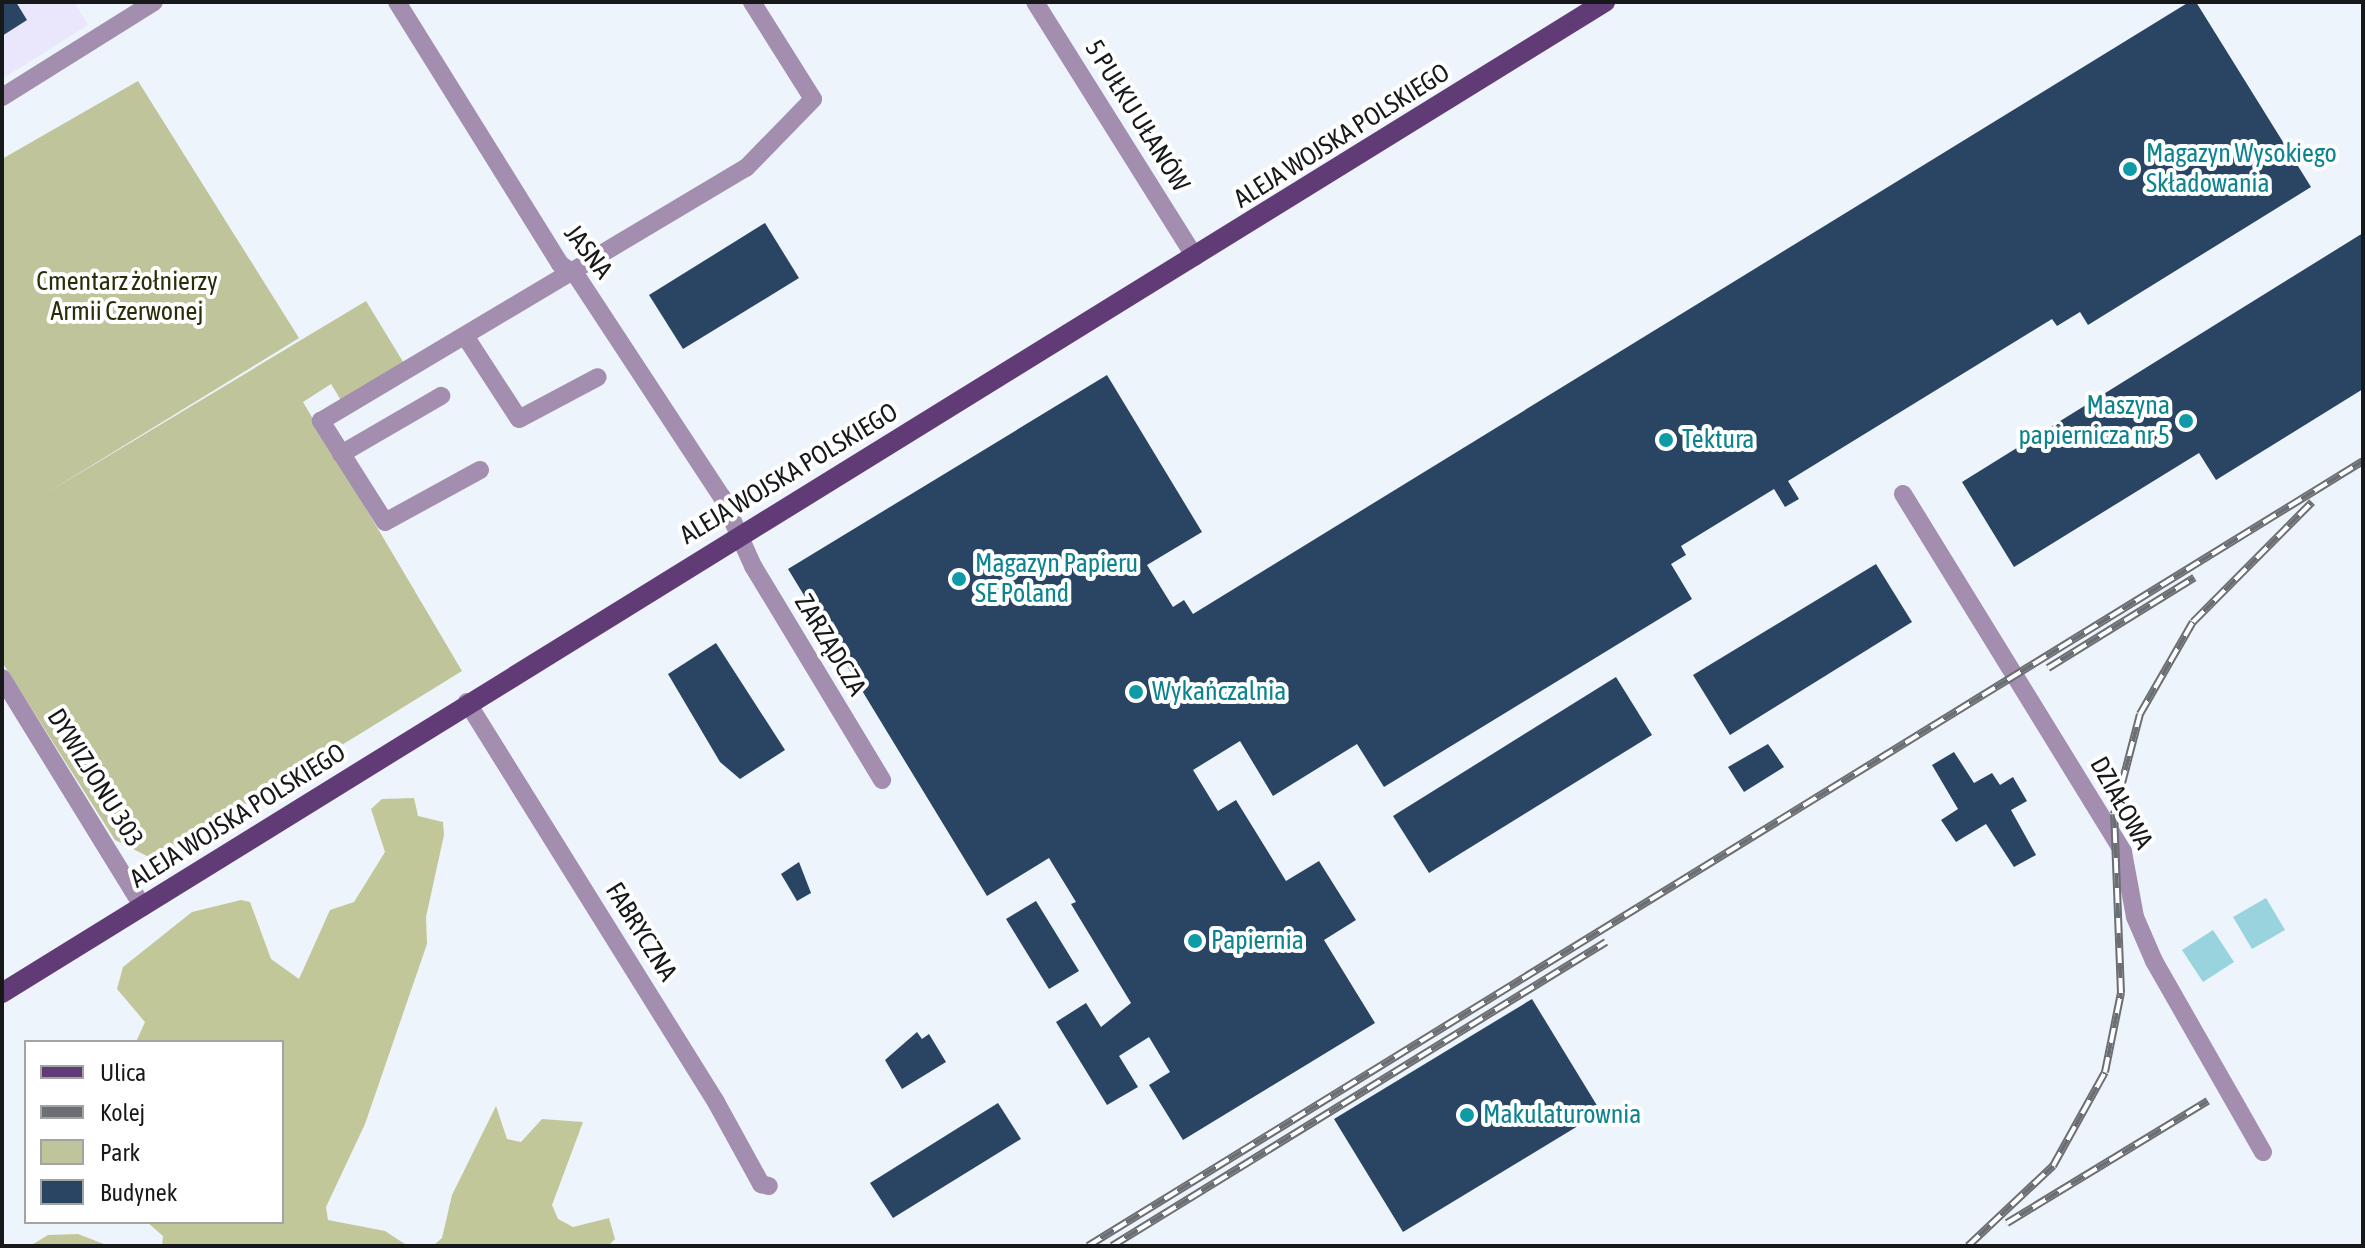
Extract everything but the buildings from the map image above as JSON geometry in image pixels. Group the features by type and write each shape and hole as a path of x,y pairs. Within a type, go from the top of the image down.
{"main road":[{"name":"ALEJA WOJSKA POLSKIEGO","path":"2,993 740,533 1195,257 1605,2"}],"street":[{"path":"2,97 154,2"},
{"name":"JASNA","path":"397,2 560,264 576,275 740,533"},
{"path":"480,470 388,523 379,519 321,421 576,275 746,168 813,99 752,2"},
{"name":"5 PUŁKU UŁANÓW","path":"1035,2 1195,257"},
{"path":"467,339 519,419 598,377"},
{"path":"341,454 441,396"},
{"name":"DZIAŁOWA","path":"1903,494 2123,852 2135,917 2154,961 2263,1152"},
{"name":"ZARZĄDCZA","path":"740,533 782,617 882,780"},
{"name":"DYWIZJONU 303","path":"2,678 143,907"},
{"name":"FABRYCZNA","path":"467,702 716,1102 761,1184 769,1186"}],"shaded area":[{"path":"2,2 74,2 88,25 2,79"}],"green space":[{"name":"Cmentarz żołnierzy Armii Czerwonej","path":"138,81 299,338 45,494 366,301 405,365 342,402 331,384 303,402 462,671 155,860 115,840 2,662 2,159"},
{"path":"414,798 418,816 443,822 444,835 426,917 427,944 365,1124 326,1207 328,1220 385,1231 408,1246 162,1246 163,1236 149,1224 284,1224 284,1040 137,1040 145,1022 117,989 123,967 192,912 241,900 250,902 271,959 299,979 330,910 354,902 385,852 371,809 382,799"},
{"path":"496,1106 507,1139 521,1142 542,1119 583,1122 552,1205 558,1219 573,1227 609,1218 615,1239 608,1246 433,1246 442,1238 452,1195"},
{"path":"78,1234 109,1246 30,1246 48,1235"}],"water":[{"path":"2266,898 2285,930 2252,949 2233,917"},
{"path":"2213,930 2234,962 2203,982 2182,950"}],"railway":[{"path":"1088,1246 2363,461"},
{"path":"1968,1246 2053,1166 2105,1072 2121,993 2114,814 2140,714 2193,622 2312,502"},
{"path":"2048,668 2194,578"},
{"path":"1112,1246 1606,942"},
{"path":"2007,1223 2208,1101"}],"place":[{"name":"Magazyn Wysokiego Składowania","path":"2130,169"},
{"name":"Maszyna papiernicza nr 5","path":"2186,421"},
{"name":"Tektura","path":"1666,440"},
{"name":"Magazyn Papieru SE Poland","path":"959,579"},
{"name":"Wykańczalnia","path":"1136,692"},
{"name":"Papiernia","path":"1195,941"},
{"name":"Makulaturownia","path":"1467,1115"}]}
